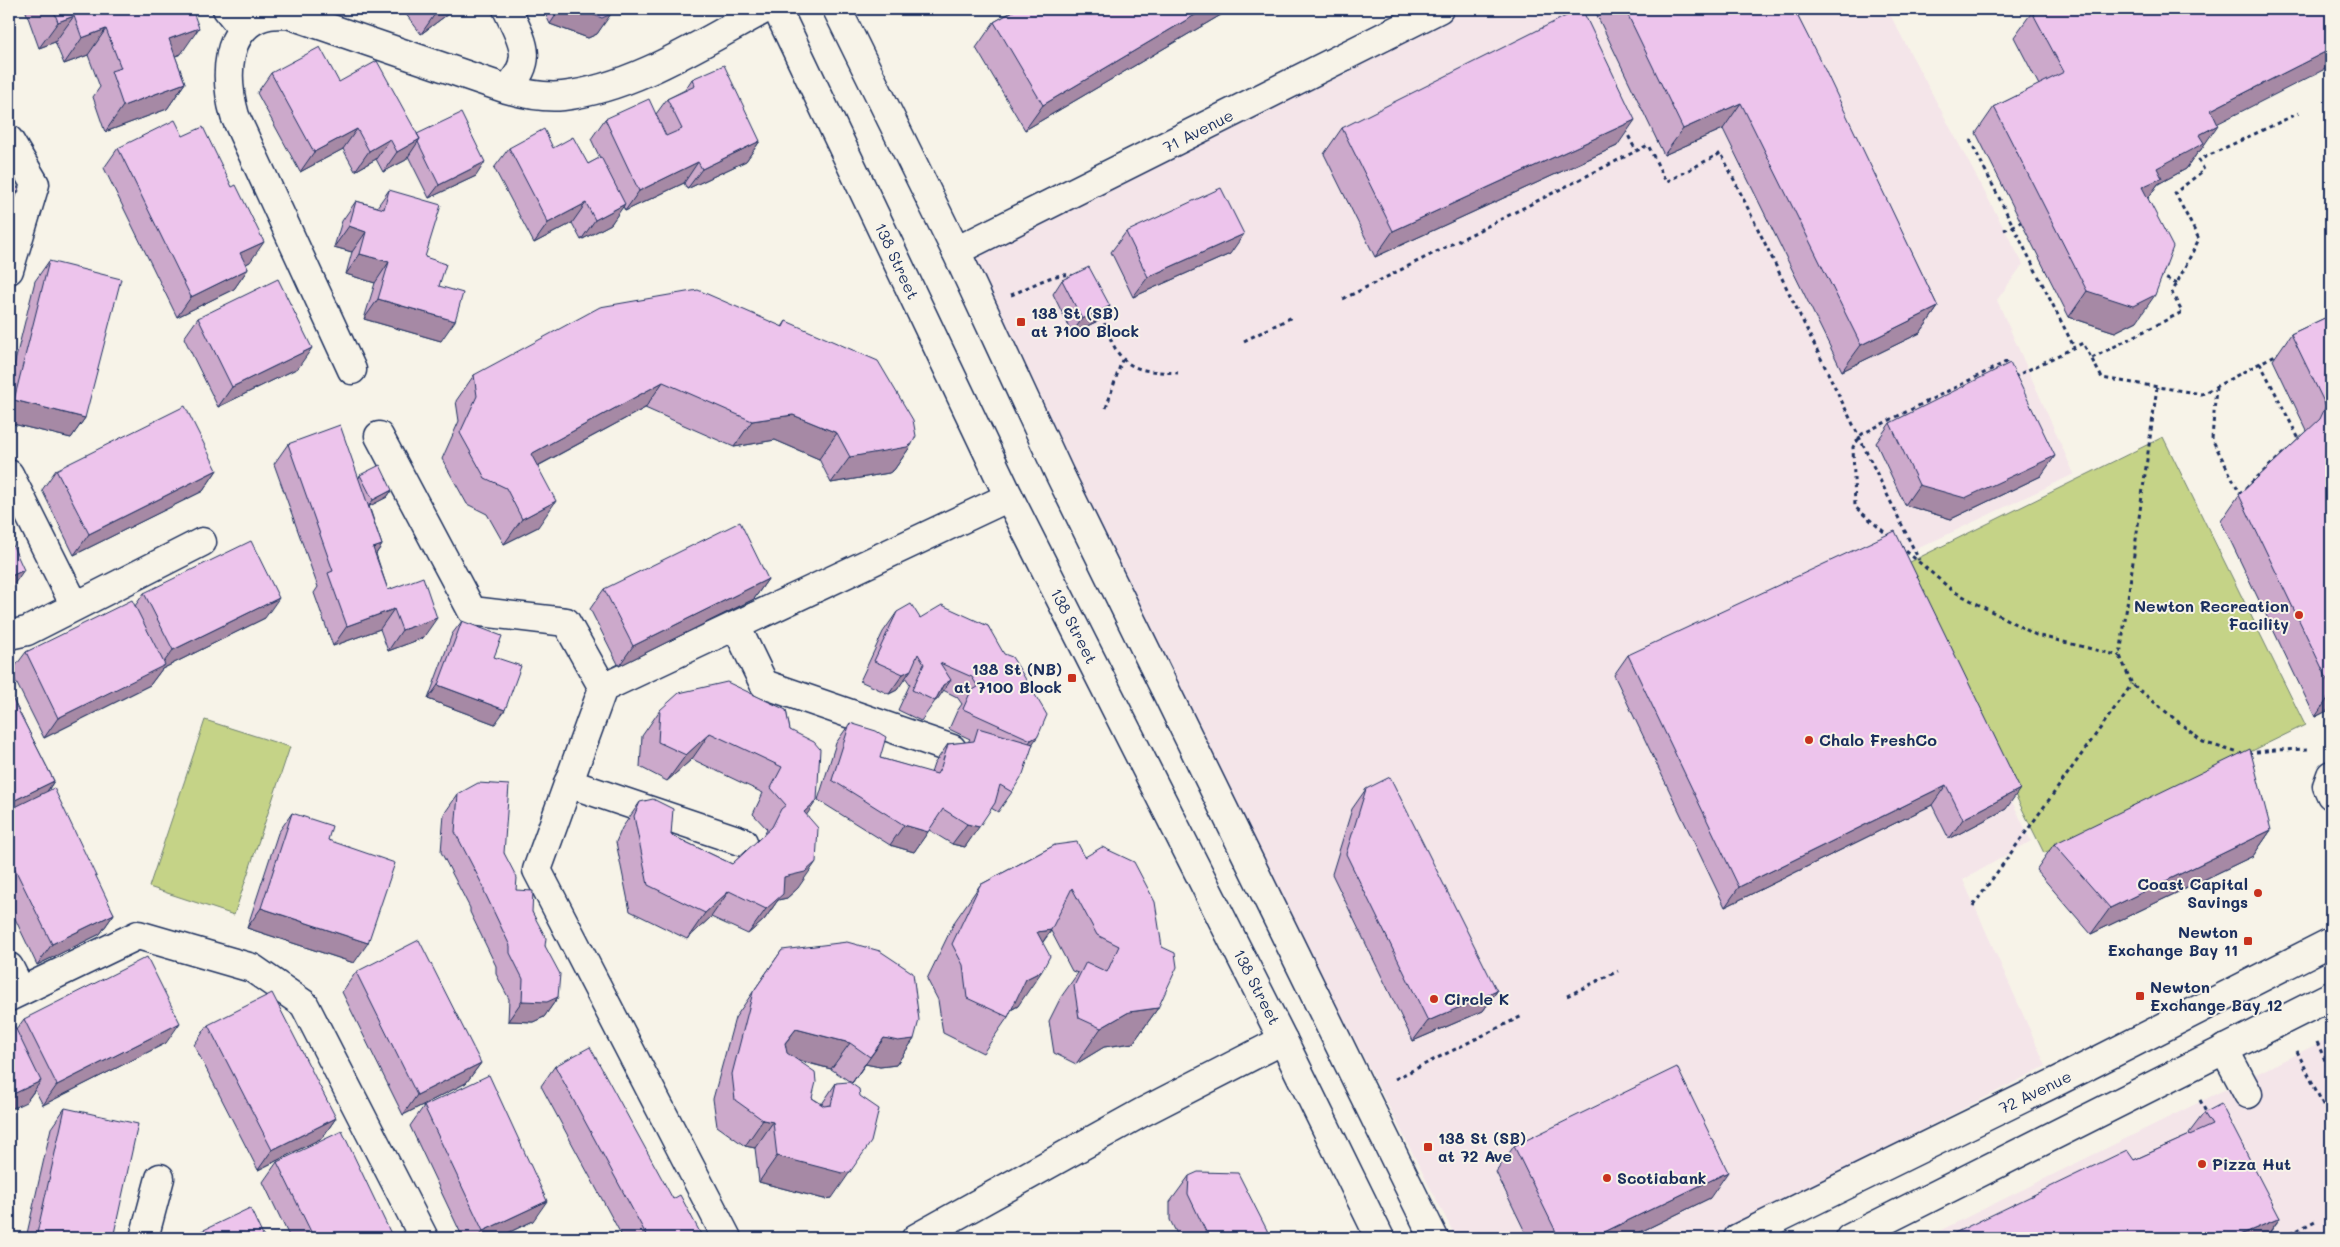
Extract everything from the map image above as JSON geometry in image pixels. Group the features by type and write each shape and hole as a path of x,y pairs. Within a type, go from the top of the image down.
{"main road":[{"path":"507,9 524,44 526,56 516,80 507,89"},
{"path":"352,370 236,116 231,101 229,58 235,42 235,19 254,20 268,15 288,14 507,89 528,94 562,96 617,84 650,70 765,9"},
{"name":"138 Street","path":"777,9 1009,497 1283,1040 1380,1238"},
{"path":"837,9 956,251 1059,473 1434,1238"},
{"name":"71 Avenue","path":"956,251 1439,9"},
{"path":"9,140 36,184 9,270"},
{"path":"378,436 472,611 566,622 603,688"},
{"path":"9,474 75,606"},
{"path":"727,1238 537,870 603,688 1009,497"},
{"path":"9,635 27,631 202,542"},
{"path":"736,626 764,684 952,749"},
{"path":"2331,775 2327,786 2331,794"},
{"path":"568,783 743,842"},
{"path":"9,967 15,994 138,935 252,968 304,1004 424,1238"},
{"name":"72 Avenue","path":"1738,1238 2060,1080 2331,942"},
{"path":"1850,1238 2331,996"},
{"path":"916,1238 1141,1113 1283,1040"},
{"path":"2224,1049 2248,1094"},
{"path":"144,1238 160,1178"}],"path":[{"path":"1569,9 1573,18"},
{"path":"2092,358 2182,312 2172,293 2199,239 2175,193 2204,170 2199,160 2299,113"},
{"path":"1623,124 1636,151"},
{"path":"1970,140 2074,347"},
{"path":"1343,299 1648,145 1666,182 1721,153 1920,564"},
{"path":"2004,230 2021,222"},
{"path":"2154,273 2177,284"},
{"path":"1008,296 1054,277 1069,274 1080,277"},
{"path":"1096,308 1122,360 1129,366 1150,371 1178,373"},
{"path":"1244,340 1292,317"},
{"path":"1891,539 1855,507 1853,447 1862,434 2006,362 2014,378 2083,342 2102,378 2202,394 2284,351"},
{"path":"1106,408 1122,360"},
{"path":"2260,363 2302,445"},
{"path":"2216,386 2212,439 2240,493 2299,439"},
{"path":"2157,387 2120,656 2132,684 2204,742 2239,755 2276,750 2310,749"},
{"path":"1899,545 1953,591 2036,635 2120,656"},
{"path":"1973,906 2132,684"},
{"path":"1567,996 1618,971"},
{"path":"1395,1079 1522,1016"},
{"path":"2317,1042 2331,1074"},
{"path":"2297,1051 2331,1121"},
{"path":"2200,1100 2208,1118"},
{"path":"2283,1238 2315,1221"}],"shaded area":[{"path":"1441,9 1887,9 2023,264 1997,300 2074,474 1896,559 2031,841 1963,880 2046,1066 1713,1238 1456,1238 949,248"},
{"path":"2331,1037 2331,1238 1925,1238"}],"green space":[{"path":"2163,437 2305,725 2044,853 1902,566"},
{"path":"205,720 290,747 234,915 149,887"}],"building":[{"path":"53,9 154,9 155,12 163,9 192,9 199,28 169,39 185,83 123,106 111,71 121,68 106,29 82,38 74,16 58,22"},
{"path":"431,9 442,9 435,14"},
{"path":"578,9 613,9 611,14 602,18"},
{"path":"1017,9 1205,9 1043,105 994,22"},
{"path":"1582,9 1635,120 1393,231 1342,128"},
{"path":"1625,9 1794,9 1938,307 1861,345 1741,103 1683,129"},
{"path":"2038,9 2331,9 2331,49 2211,110 2218,125 2199,135 2204,143 2157,168 2162,178 2142,187 2173,247 2155,295 2133,306 2087,291 1994,107 2064,72 2032,12"},
{"path":"320,47 339,82 377,61 420,139 397,152 390,139 369,151 357,129 314,152 271,73"},
{"path":"724,65 760,141 702,169 698,162 639,191 605,119 649,99 666,136 682,129 667,99 695,86 692,79"},
{"path":"461,113 485,162 439,185 418,142 420,139 417,134"},
{"path":"175,120 183,136 203,127 232,187 236,185 264,242 240,253 248,269 191,297 118,148"},
{"path":"544,129 553,148 573,137 588,164 601,157 625,204 595,220 586,203 548,223 509,148"},
{"path":"9,170 19,191 9,196"},
{"path":"1221,188 1244,234 1148,277 1126,232"},
{"path":"389,190 441,205 425,257 446,264 439,286 463,293 455,321 378,299 389,262 360,254 366,232 349,226 356,201 384,209"},
{"path":"49,261 121,279 85,418 14,400"},
{"path":"1089,267 1110,306 1082,319 1062,280"},
{"path":"278,279 312,348 232,387 198,318"},
{"path":"698,290 783,327 786,321 878,361 913,420 916,436 912,444 907,447 850,457 837,433 793,415 752,421 663,382 531,454 556,501 522,519 506,488 485,478 460,433 477,396 474,375 600,307"},
{"name":"Newton Recreation Facility","path":"2331,315 2331,687 2239,495 2320,419 2326,406 2291,334"},
{"path":"2010,363 2055,456 1965,498 1919,485 1890,423"},
{"path":"185,406 217,470 89,534 56,470"},
{"path":"340,425 382,545 373,548 388,590 423,577 437,618 402,630 394,609 347,626 328,573 333,571 288,444"},
{"path":"380,465 392,490 373,500 360,475"},
{"path":"740,522 768,579 633,646 604,589"},
{"name":"Chalo FreshCo","path":"1895,531 2020,789 1963,819 1946,785 1739,887 1628,655"},
{"path":"9,537 24,570 9,577"},
{"path":"251,541 279,598 173,650 144,593"},
{"path":"132,600 165,665 58,718 26,652"},
{"path":"911,604 920,618 942,605 988,626 1004,654 1012,657 1047,715 1038,736 1031,740 963,709 971,691 978,687 972,677 940,663 951,680 943,685 935,701 912,690 924,664 918,654 911,670 903,674 874,661 897,612"},
{"path":"462,621 502,636 494,657 521,666 505,710 438,685"},
{"path":"727,682 786,710 790,730 814,742 820,749 817,800 804,812 818,828 816,862 805,872 784,877 783,894 766,909 729,891 705,913 648,885 634,816 640,802 653,799 673,809 671,835 732,864 772,827 781,809 786,805 771,788 782,767 710,733 686,755 658,742 660,710 679,693"},
{"path":"9,692 54,781 9,803"},
{"path":"850,723 876,731 886,737 880,758 937,774 948,744 974,741 978,728 1033,744 1023,774 1012,792 1000,785 995,803 979,827 967,824 943,809 928,832 904,825 832,780"},
{"path":"2250,749 2271,830 2110,908 2054,844"},
{"path":"1390,777 1497,991 1428,1021 1346,854 1366,789"},
{"path":"478,783 509,785 504,853 517,878 516,890 533,891 532,912 546,938 545,946 560,974 558,997 547,1002 522,1001 523,979 510,953 510,946 484,888 455,832 458,794"},
{"path":"54,788 114,914 52,944 9,857 9,810"},
{"path":"292,813 332,826 328,840 395,863 368,943 261,908"},
{"path":"1077,842 1085,857 1102,847 1134,862 1155,902 1162,947 1175,953 1177,967 1158,1008 1129,1012 1101,1028 1079,1018 1074,986 1086,962 1107,972 1119,946 1097,935 1072,888 1051,930 1037,932 1050,956 1042,971 1026,979 1008,1017 967,998 963,965 952,944 980,885 1055,845"},
{"path":"419,940 481,1063 417,1095 356,972"},
{"path":"847,942 880,951 913,973 919,1020 914,1039 898,1041 884,1038 870,1057 850,1043 796,1029 785,1043 787,1053 815,1072 816,1082 812,1098 824,1106 831,1105 836,1083 849,1082 859,1089 860,1096 879,1109 871,1142 850,1172 842,1173 777,1156 773,1122 763,1120 735,1100 732,1074 753,992 782,950"},
{"path":"147,957 180,1023 57,1085 24,1019"},
{"path":"272,993 336,1118 272,1150 208,1025"},
{"path":"11,1019 41,1081 9,1096 9,1020"},
{"path":"590,1047 673,1199 680,1195 703,1238 648,1238 555,1066"},
{"path":"1677,1067 1728,1172 1592,1238 1559,1238 1514,1146"},
{"path":"489,1075 547,1201 483,1231 424,1106"},
{"path":"2221,1104 2280,1218 2233,1238 1944,1238 2127,1150 2134,1160 2212,1125 2204,1113"},
{"path":"65,1108 138,1124 113,1238 36,1238"},
{"path":"342,1131 393,1238 314,1238 277,1162"},
{"path":"1198,1172 1238,1173 1271,1238 1209,1238 1188,1194 1189,1176"},
{"path":"250,1208 264,1238 187,1238"}],"place":[{"name":"138 St (SB) at 7100 Block","path":"1021,322"},
{"name":"Newton Recreation Facility","path":"2299,615"},
{"name":"138 St (NB) at 7100 Block","path":"1072,678"},
{"name":"Chalo FreshCo","path":"1809,740"},
{"name":"Coast Capital Savings","path":"2258,893"},
{"name":"Newton Exchange Bay 11","path":"2248,941"},
{"name":"Newton Exchange Bay 12","path":"2140,996"},
{"name":"Circle K","path":"1434,999"},
{"name":"138 St (SB) at 72 Ave","path":"1428,1147"},
{"name":"Pizza Hut","path":"2202,1164"},
{"name":"Scotiabank","path":"1607,1178"}]}
